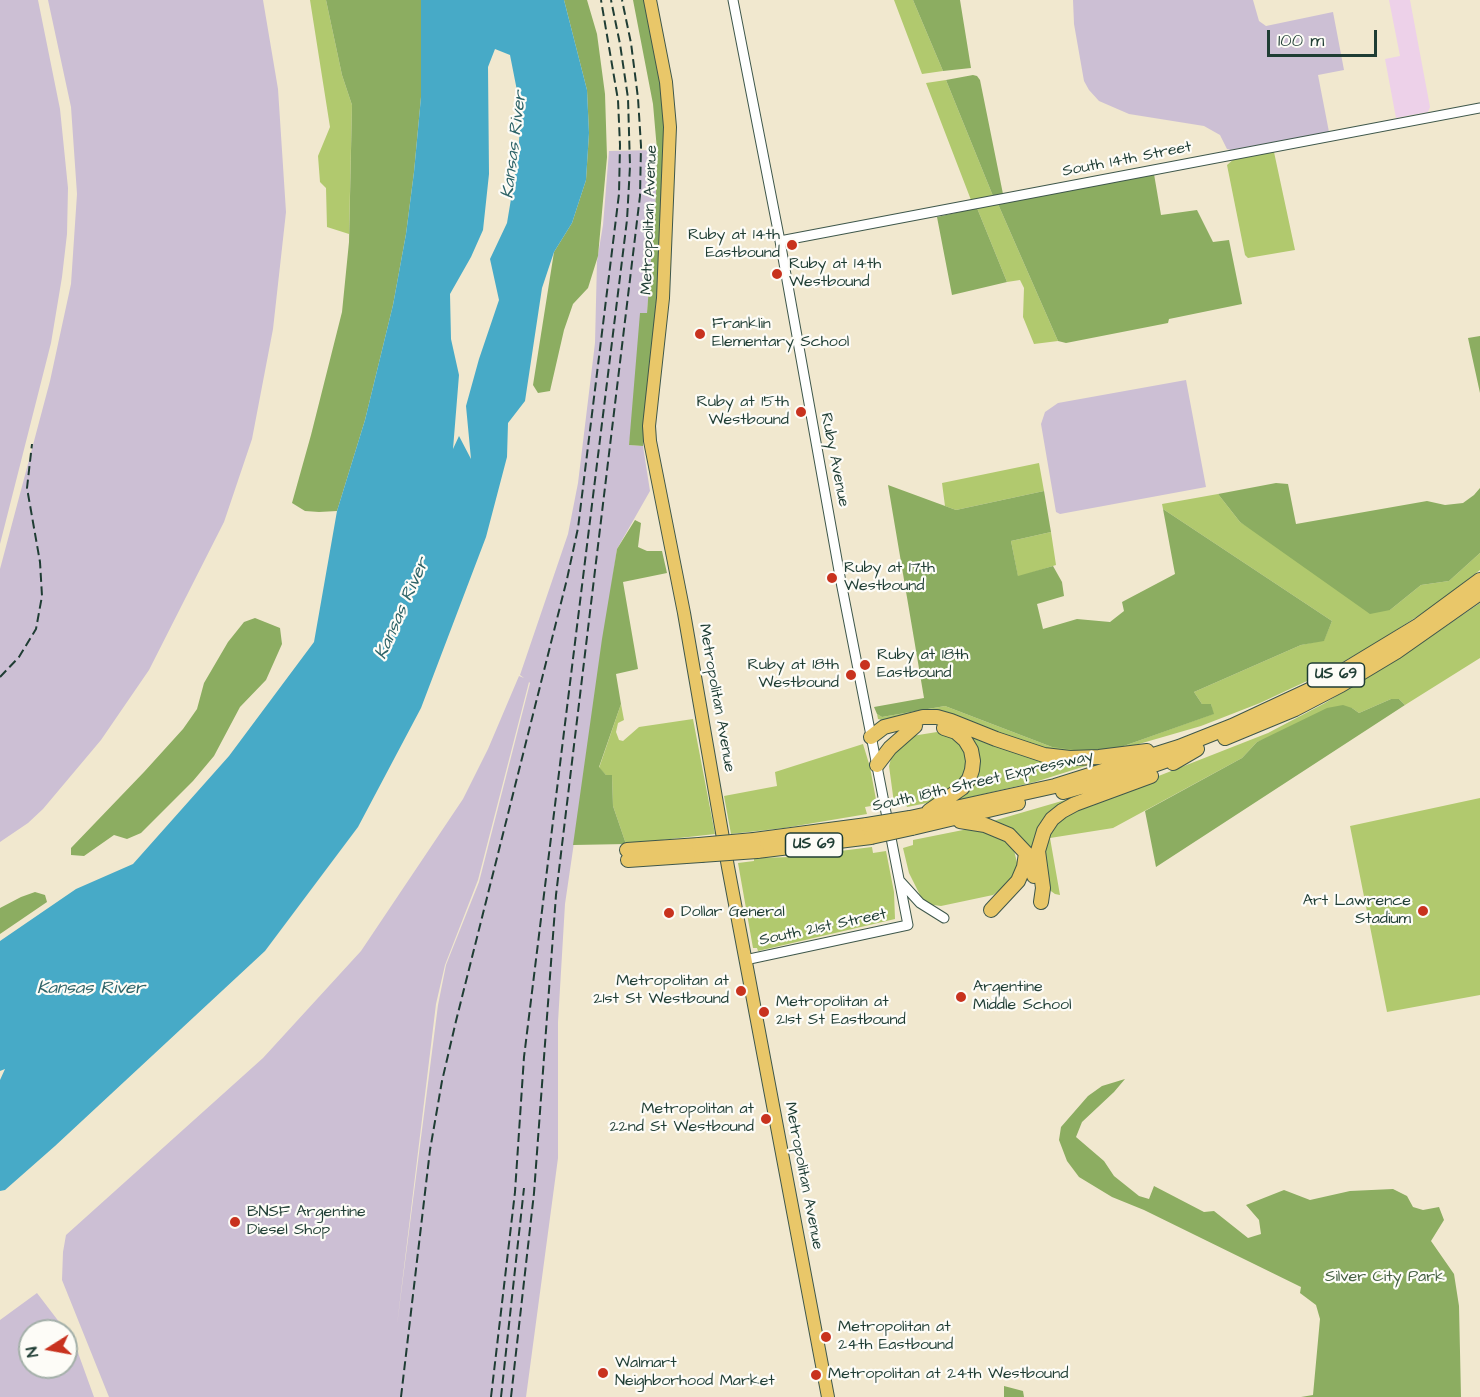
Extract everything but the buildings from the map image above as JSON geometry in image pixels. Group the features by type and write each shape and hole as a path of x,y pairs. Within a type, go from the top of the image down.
{"highway":[{"name":"South 18th Street Expressway","path":"628,855 755,845 869,831 1055,786 1179,747 1274,708 1320,685 1419,625 1480,580"},
{"name":"South 18th Street Expressway","path":"915,820 952,819 1076,789 1197,750 1256,726 1341,685 1396,652 1480,593"},
{"path":"871,737 884,727 923,717 937,717 951,720 996,739 1044,755 1070,758 1099,757 1179,747"},
{"path":"871,737 928,725 956,732 971,750 973,761 969,779 962,788 915,820"},
{"path":"877,765 890,748 915,726"},
{"path":"952,819 985,825 1009,835 1026,853 1041,902 1043,888 1038,851 1044,831 1052,819 1075,804 1154,775 1197,750"},
{"path":"991,910 1018,881 1024,867 1026,853"}],"main road":[{"name":"Metropolitan Avenue","path":"650,0 666,81 670,127 663,298 649,426 650,441 684,613 745,960 828,1397"}],"street":[{"name":"Ruby Avenue","path":"733,0 908,925"},
{"name":"South 14th Street","path":"780,241 1480,108"},
{"path":"898,879 920,903 944,918"},
{"name":"South 21st Street","path":"745,960 908,925"}],"shaded area":[{"path":"0,0 38,0 60,109 68,188 67,234 51,343 0,544"},
{"path":"48,0 263,0 278,89 286,212 273,329 252,439 224,522 149,670 101,740 43,809 28,823 0,842 0,569 50,381 71,284 77,194 71,107"},
{"path":"1073,0 1253,0 1259,21 1266,26 1333,12 1344,70 1318,75 1329,132 1231,150 1227,149 1220,135 1204,126 1129,114 1099,101 1084,81 1074,24"},
{"path":"1389,0 1410,0 1430,107 1428,112 1396,118 1385,59 1400,56"},
{"path":"657,150 647,314 629,445 643,446 650,491 617,549 565,904 558,1022 558,1158 526,1397 109,1397 62,1280 66,1235 263,1058 361,951 463,799 488,749 519,676 524,678 520,675 568,534 578,483 595,343 597,261 603,225 609,151","holes":["529,682 479,882 446,965 438,1005 397,1325 436,1004 445,965 478,880"]},
{"path":"1186,380 1206,487 1060,514 1056,512 1041,424 1045,412 1058,403"},
{"path":"37,1293 57,1319 18,1319 18,1379 78,1379 78,1353 94,1397 0,1397 0,1320"}],"green space":[{"path":"310,0 326,0 342,75 352,105 349,234 327,227 326,188 320,182 318,156 330,127"},
{"path":"326,0 421,0 421,97 406,234 393,305 365,420 337,511 319,512 305,511 292,503 342,312 349,242 352,105 342,75"},
{"path":"564,0 587,0 597,34 605,94 607,157 598,256 588,288 573,304 564,330 550,391 538,393 533,385 554,252 572,223 586,180 589,133 587,90"},
{"path":"633,0 645,0 660,76 665,122 663,225 643,446 629,445 640,313 647,313 657,150 653,104"},
{"path":"894,0 913,0 943,71 922,74"},
{"path":"913,0 960,0 971,68 943,71"},
{"path":"973,75 980,80 1003,194 993,196 946,80"},
{"path":"946,80 993,196 971,200 926,83"},
{"path":"1274,152 1295,250 1248,258 1245,255 1227,165 1234,159"},
{"path":"1154,174 1161,215 1197,210 1213,242 1229,240 1242,304 1169,319 1168,323 1066,343 1058,341 998,204"},
{"path":"998,204 1058,341 1034,344 1023,317 1024,288 1020,280 1007,282 977,208"},
{"path":"977,208 1007,282 952,295 937,217"},
{"path":"1480,336 1480,393 1468,338"},
{"path":"1039,463 1044,491 956,510 945,506 942,483"},
{"path":"1276,483 1288,484 1296,524 1427,501 1445,505 1463,503 1480,488 1480,553 1449,581 1421,585 1390,610 1370,614 1240,522 1218,494"},
{"path":"888,485 956,510 1044,491 1051,532 1011,541 1018,576 1053,566 1062,582 1064,596 1037,604 1043,629 1077,619 1110,622 1124,611 1122,602 1175,574 1163,509 1332,621 1324,641 1301,645 1194,692 1202,704 1211,704 1214,714 1118,748 1081,751 1052,747 945,706 882,717 877,714 874,707 924,698"},
{"path":"1218,494 1240,522 1390,610 1421,585 1449,581 1480,553 1480,570 1435,605 1322,674 1260,703 1201,726 1125,748 1105,752 1057,752 1029,745 945,713 886,721 878,719 877,714 882,717 945,706 1052,747 1118,748 1213,714 1211,704 1202,704 1194,692 1301,645 1324,640 1332,621 1163,509 1162,504"},
{"path":"635,520 641,523 638,547 647,551 662,551 667,573 623,582 638,669 616,674 621,704 599,767 606,775 612,775 613,806 626,844 573,845 617,549"},
{"path":"1051,532 1056,565 1018,577 1011,541"},
{"path":"1480,603 1480,658 1405,705 1399,699 1391,699 1359,713 1352,708 1257,742 1242,758 1113,828 1050,838 1060,895 1048,889 1042,858 1051,829 1072,810 1268,733 1325,703 1398,659"},
{"path":"255,618 280,628 282,644 266,680 240,707 214,756 193,781 141,833 127,839 114,835 84,856 71,855 71,848 183,729 197,709 204,683 228,642 244,622"},
{"path":"1391,699 1399,699 1405,705 1156,867 1145,811 1242,758 1257,742 1327,708 1343,705 1359,713"},
{"path":"621,704 624,720 618,723 616,732 619,740 623,741 639,727 693,719 715,834 626,844 613,806 612,775 606,775 599,768"},
{"path":"937,732 952,736 965,747 968,763 958,784 927,803 907,807 905,800 894,803 889,766 893,751 912,736"},
{"path":"965,733 1095,763 1035,782 958,800 956,797 969,786"},
{"path":"863,744 877,805 865,807 867,814 731,834 724,796 777,786 775,772"},
{"path":"1079,796 1068,804 1035,856 993,821"},
{"name":"Art Lawrence Stadium","path":"1480,798 1480,995 1387,1012 1350,826"},
{"path":"968,829 980,830 1003,838 1014,850 1018,867 1012,881 993,895 941,906 926,904 909,873 903,848 913,845 913,840"},
{"path":"872,847 873,853 886,851 894,892 895,919 758,951 757,948 753,948 738,863 754,861 754,858 792,857"},
{"path":"35,892 45,895 47,902 0,934 0,908"},
{"name":"Silver City Park","path":"1125,1079 1082,1122 1076,1137 1104,1161 1114,1176 1139,1196 1149,1199 1154,1186 1204,1212 1214,1211 1248,1238 1261,1234 1259,1220 1246,1205 1284,1190 1310,1200 1350,1191 1393,1189 1407,1196 1413,1207 1423,1210 1439,1207 1444,1220 1431,1241 1454,1274 1459,1306 1461,1397 1301,1397 1313,1395 1320,1319 1316,1305 1300,1293 1301,1287 1144,1210 1112,1197 1079,1177 1067,1161 1059,1140 1061,1127 1088,1096 1102,1086"},
{"path":"1004,1386 1023,1391 1024,1397 1004,1397"}],"water":[{"name":"Kansas River","path":"421,0 564,0 587,90 589,133 586,180 572,223 554,252 542,288 525,401 508,423 507,457 486,537 421,708 358,827 265,951 55,1146 5,1190 0,1191 0,1080 5,1069 0,1071 0,941 76,889 133,864 229,756 314,642 337,511 365,420 393,305 406,234 421,97","holes":["495,49 510,55 521,111 518,157 507,223 490,259 499,300 466,406 471,459 459,436 453,449 459,375 451,339 450,294 483,230 489,174 488,67"]}],"railway":[{"path":"401,1397 430,1150 442,1081 578,528 619,194 618,100 601,0"},
{"path":"491,1397 515,1192 524,1057 627,220 630,166 628,98 611,0"},
{"path":"511,1397 534,1193 556,895 640,196 641,146 638,98 631,43 622,0"},
{"path":"0,677 19,657 36,629 42,596 40,562 27,488 32,444"},
{"path":"501,1397 524,1188"}],"place":[{"name":"Ruby at 14th Eastbound","path":"792,245"},
{"name":"Ruby at 14th Westbound","path":"777,274"},
{"name":"Franklin Elementary School","path":"700,334"},
{"name":"Ruby at 15th Westbound","path":"801,412"},
{"name":"Ruby at 17th Westbound","path":"832,578"},
{"name":"Ruby at 18th Eastbound","path":"865,665"},
{"name":"Ruby at 18th Westbound","path":"851,675"},
{"name":"Art Lawrence Stadium","path":"1423,911"},
{"name":"Dollar General","path":"669,913"},
{"name":"Metropolitan at 21st St Westbound","path":"741,991"},
{"name":"Argentine Middle School","path":"961,997"},
{"name":"Metropolitan at 21st St Eastbound","path":"764,1012"},
{"name":"Metropolitan at 22nd St Westbound","path":"766,1119"},
{"name":"BNSF Argentine Diesel Shop","path":"235,1222"},
{"name":"Metropolitan at 24th Eastbound","path":"826,1337"},
{"name":"Walmart Neighborhood Market","path":"603,1373"},
{"name":"Metropolitan at 24th Westbound","path":"816,1375"}]}
